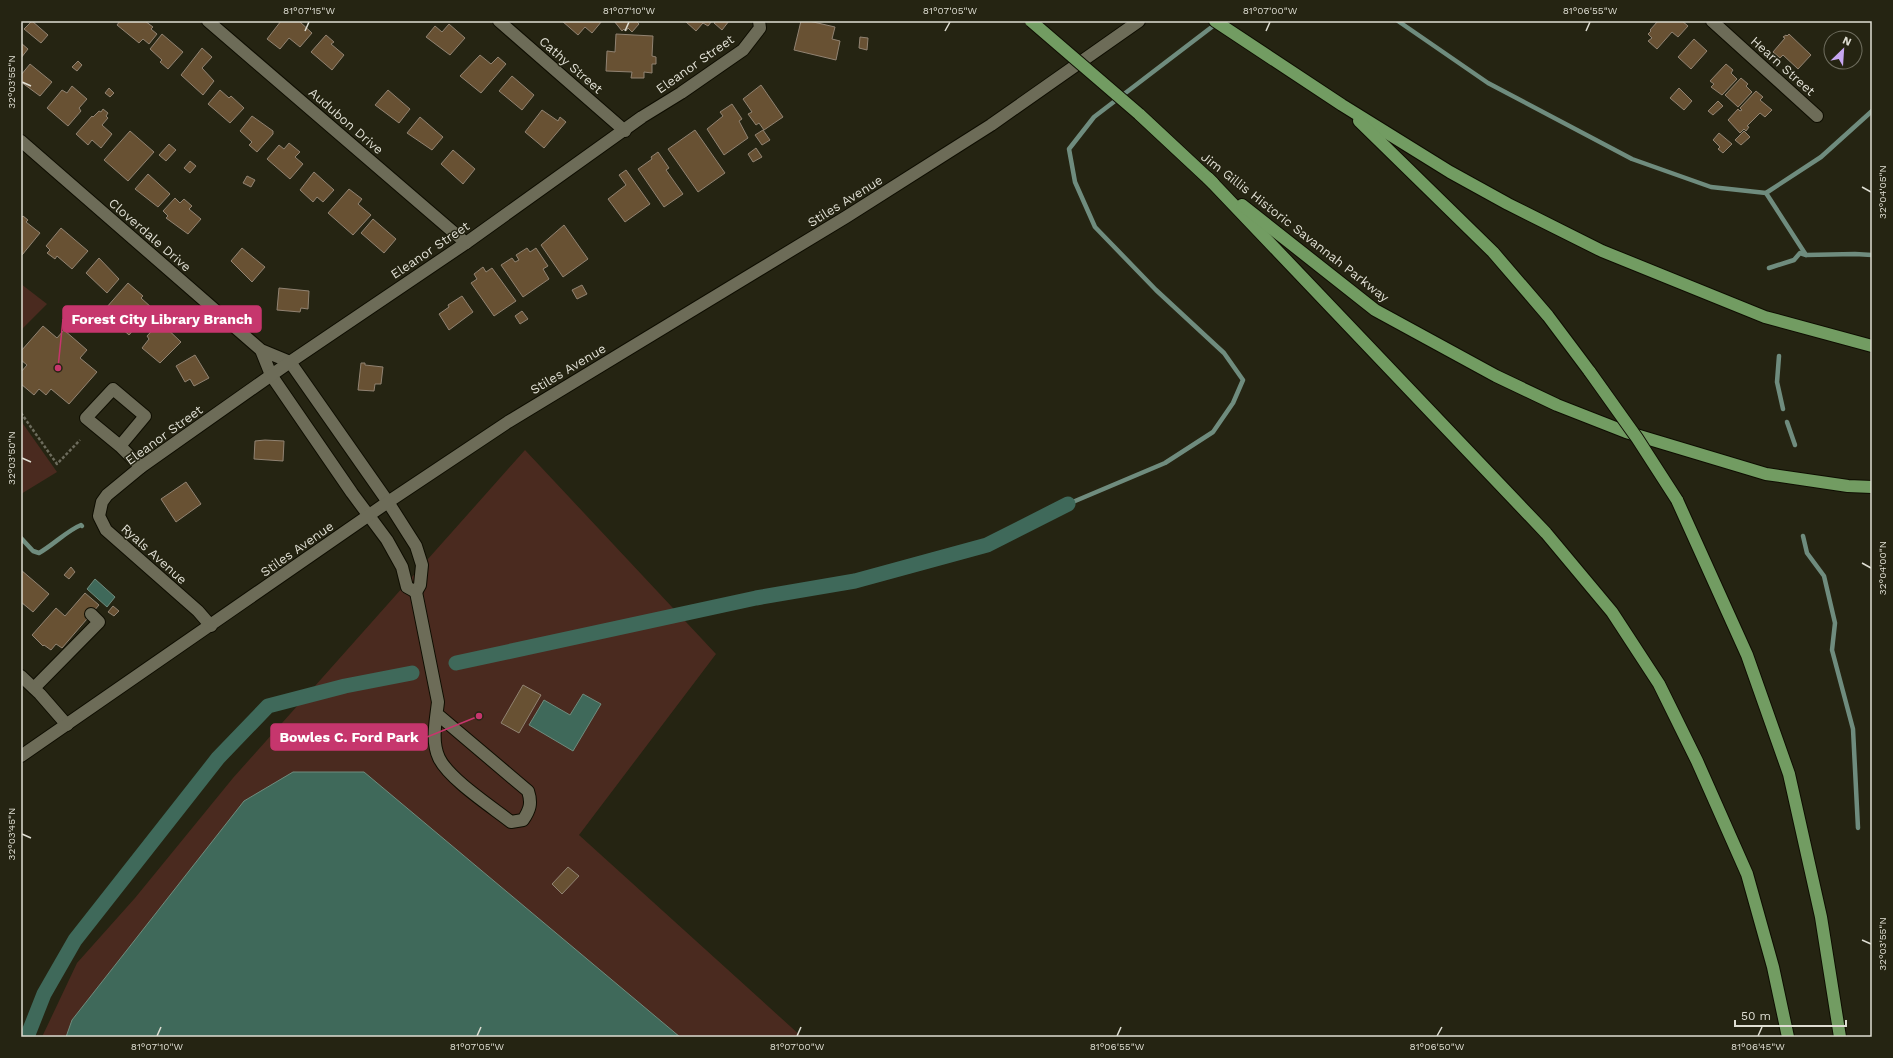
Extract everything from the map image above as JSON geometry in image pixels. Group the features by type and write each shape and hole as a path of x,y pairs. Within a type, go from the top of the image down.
{"highway":[{"name":"Jim Gillis Historic Savannah Parkway","path":"1031,21 1139,114 1208,178 1376,310 1496,376 1550,401 1626,432 1766,474 1848,486 1872,487"},
{"path":"1215,21 1342,105 1456,176 1602,251 1765,317 1872,346"},
{"path":"1342,105 1492,252 1548,316 1637,438 1677,500 1747,655 1789,774 1821,918 1840,1037"},
{"path":"1208,178 1546,532 1612,612 1659,684 1697,761 1747,874 1773,967 1788,1037"}],"street":[{"name":"Audubon Drive","path":"208,21 466,243"},
{"name":"Cathy Street","path":"499,21 625,131"},
{"name":"Eleanor Street","path":"107,495 141,467 271,375 466,243 625,131 642,117 681,93 743,50 760,28 759,21"},
{"name":"Stiles Avenue","path":"21,756 211,626 388,502 508,422 846,217 954,149 991,125 1139,21"},
{"name":"Hearn Street","path":"1712,21 1817,116"},
{"name":"Cloverdale Drive","path":"21,141 261,350 290,362"},
{"name":"Cloverdale Drive","path":"261,350 271,375 387,540 402,567 407,587 416,592"},
{"path":"290,362 388,502 416,546 422,565 420,585 416,592 438,702 434,735 439,758 453,776 511,822 523,820 529,811 531,799 528,791 437,714"},
{"path":"120,446 145,416 113,389 86,418 120,446 141,467"},
{"name":"Ryals Avenue","path":"107,495 99,510 101,523 106,530 198,611 211,626"},
{"path":"34,688 99,622 91,614"},
{"path":"21,676 34,688 67,725"}],"path":[{"path":"21,413 57,464 80,440"}],"shaded area":[{"path":"21,284 47,304 21,330"},
{"path":"21,421 57,472 21,494"},
{"path":"525,450 716,654 579,835 802,1037 42,1037 77,963 135,898 233,778"},
{"path":"95,579 115,597 107,607 87,589"},
{"path":"583,694 601,704 573,751 529,725 544,700 570,715"},
{"path":"293,772 364,772 680,1037 66,1037 72,1020 244,801"}],"building":[{"path":"32,21 48,35 41,43 24,29"},
{"path":"120,21 145,21 153,27 151,29 157,34 149,44 143,39 139,43 117,25"},
{"path":"281,21 299,21 312,33 300,47 289,38 280,49 267,39"},
{"path":"562,21 602,21 592,33 585,27 578,35"},
{"path":"614,21 636,21 639,24 632,32 628,28 626,31 624,29 622,31"},
{"path":"685,21 712,21 708,26 703,23 696,31"},
{"path":"715,21 729,21 722,30 714,23"},
{"path":"801,21 809,21 835,27 832,39 840,41 836,60 794,50"},
{"path":"1658,21 1682,21 1688,26 1678,37 1672,32 1657,49 1648,41 1652,38 1648,34"},
{"path":"449,24 465,38 450,55 426,37 435,26 442,32"},
{"path":"162,34 183,52 168,69 160,62 162,60 150,49"},
{"path":"616,34 653,36 652,56 656,57 656,64 652,64 652,73 644,72 644,78 631,78 632,72 606,71 607,51 615,52"},
{"path":"1789,34 1811,55 1798,69 1783,55 1780,58 1773,52 1785,38 1783,37"},
{"path":"326,35 334,42 331,44 344,55 332,70 311,52"},
{"path":"860,37 868,38 867,50 859,48"},
{"path":"1694,39 1707,51 1691,69 1678,57"},
{"path":"21,43 28,49 21,58"},
{"path":"202,48 212,57 202,68 214,81 203,95 181,75"},
{"path":"480,55 491,64 498,57 506,64 481,93 460,76"},
{"path":"78,61 82,65 77,71 72,67"},
{"path":"30,64 52,82 40,96 21,82 21,75"},
{"path":"1726,64 1733,70 1731,73 1737,79 1722,95 1711,87 1714,84 1710,81"},
{"path":"512,76 534,95 522,110 499,91"},
{"path":"1741,78 1748,84 1746,86 1752,92 1738,107 1725,95"},
{"path":"761,85 783,117 764,130 759,123 756,125 748,114 752,112 743,99"},
{"path":"72,86 87,99 79,108 81,111 68,126 47,108 62,90 67,93"},
{"path":"109,88 114,93 110,97 105,93"},
{"path":"1679,88 1692,101 1684,110 1670,98"},
{"path":"220,90 229,98 231,96 244,108 230,123 208,104"},
{"path":"388,90 410,109 399,123 375,105"},
{"path":"1756,91 1763,97 1760,100 1772,110 1765,117 1760,113 1747,126 1749,127 1746,131 1744,129 1740,133 1728,120 1738,109 1740,111 1742,110 1740,108"},
{"path":"1718,101 1723,106 1713,115 1708,111"},
{"path":"732,104 742,119 739,121 748,138 724,155 707,129 723,116 720,112"},
{"path":"103,109 108,113 106,116 108,118 102,125 112,134 101,148 92,140 88,145 76,134 92,116 93,117 99,111 101,112"},
{"path":"542,110 558,121 560,117 566,122 544,148 525,132"},
{"path":"252,116 273,131 273,134 257,152 249,145 252,142 240,131"},
{"path":"420,117 443,137 432,150 407,133"},
{"path":"695,130 725,173 698,192 668,149"},
{"path":"763,130 770,140 762,145 755,135"},
{"path":"130,131 154,152 128,181 104,160"},
{"path":"1744,131 1750,137 1741,145 1735,140"},
{"path":"1719,133 1732,144 1723,153 1718,149 1720,147 1713,140"},
{"path":"289,143 300,152 295,157 303,164 290,179 267,159 279,145 284,149"},
{"path":"169,144 176,150 166,161 159,155"},
{"path":"756,148 762,157 753,162 748,154"},
{"path":"453,150 475,169 463,184 441,164"},
{"path":"658,152 669,168 666,170 683,194 664,207 638,169 652,159 651,157"},
{"path":"190,161 196,166 190,173 184,168"},
{"path":"626,170 650,204 625,222 608,199 626,185 619,175"},
{"path":"314,172 334,190 323,202 317,197 313,202 300,190"},
{"path":"148,174 170,194 158,207 135,189"},
{"path":"247,176 255,180 251,187 243,183"},
{"path":"349,189 362,199 358,204 371,215 353,235 328,213"},
{"path":"175,198 180,203 184,199 192,206 189,209 201,219 188,234 166,218 168,216 163,211"},
{"path":"23,216 28,220 26,222 40,233 22,255 21,218"},
{"path":"373,219 396,239 384,253 361,233"},
{"path":"564,225 588,259 563,277 541,245"},
{"path":"61,228 88,251 72,269 57,256 55,259 47,253 50,250 46,246"},
{"path":"242,248 265,267 252,282 231,261"},
{"path":"527,248 530,252 536,248 548,266 543,269 549,279 523,297 501,265 512,258 515,262 519,260 516,255"},
{"path":"99,258 119,279 107,293 86,273"},
{"path":"483,267 486,272 492,268 516,301 494,316 471,283 477,279 474,274"},
{"path":"128,283 143,296 141,298 152,308 129,335 111,319 108,321 101,315 104,311 107,313 108,311 106,308"},
{"path":"582,285 587,294 577,299 572,290"},
{"path":"279,288 309,291 308,309 301,308 300,312 277,310"},
{"path":"462,296 473,312 449,330 439,314 449,307 448,305"},
{"path":"522,311 528,319 520,324 515,316"},
{"path":"160,322 181,342 160,363 142,348 149,339 147,336"},
{"path":"43,326 57,338 64,330 87,350 80,358 97,372 69,404 51,389 46,395 39,389 34,395 21,384 21,372 27,365 21,360 21,351"},
{"path":"195,355 209,378 194,386 190,379 185,382 176,366"},
{"path":"361,363 365,363 365,365 383,367 381,384 375,384 374,391 358,390"},
{"path":"255,441 284,441 283,461 254,459"},
{"path":"186,482 201,504 176,522 161,499"},
{"path":"71,567 75,572 69,579 64,575"},
{"path":"21,570 49,594 33,612 21,602"},
{"path":"85,593 99,605 62,648 56,644 51,650 44,645 43,646 32,635 56,608 65,616"},
{"path":"113,606 119,611 114,616 108,612"},
{"path":"523,685 541,695 519,733 501,723"},
{"path":"568,867 579,876 562,894 552,884"}],"waterway":[{"path":"1398,21 1488,83 1632,159 1711,187 1766,193 1821,157 1872,111"},
{"path":"1068,504 1165,463 1213,432 1233,403 1243,380 1224,353 1156,290 1095,227 1075,182 1069,149 1094,117 1217,23"},
{"path":"1766,193 1806,255 1872,255"},
{"path":"1769,268 1794,260 1800,253 1806,255"},
{"path":"1779,356 1777,382 1783,409"},
{"path":"1787,422 1795,445"},
{"path":"456,663 756,598 855,581 987,545 1068,504"},
{"path":"21,538 33,551 39,553 71,530 81,525 82,526"},
{"path":"1803,536 1807,553 1824,576 1835,623 1832,650 1853,729 1858,828"},
{"path":"27,1037 44,994 75,940 218,758 268,706 345,686 412,673"}],"place":[{"name":"Forest City Library Branch","path":"58,368"},
{"name":"Bowles C. Ford Park","path":"479,716"}]}
